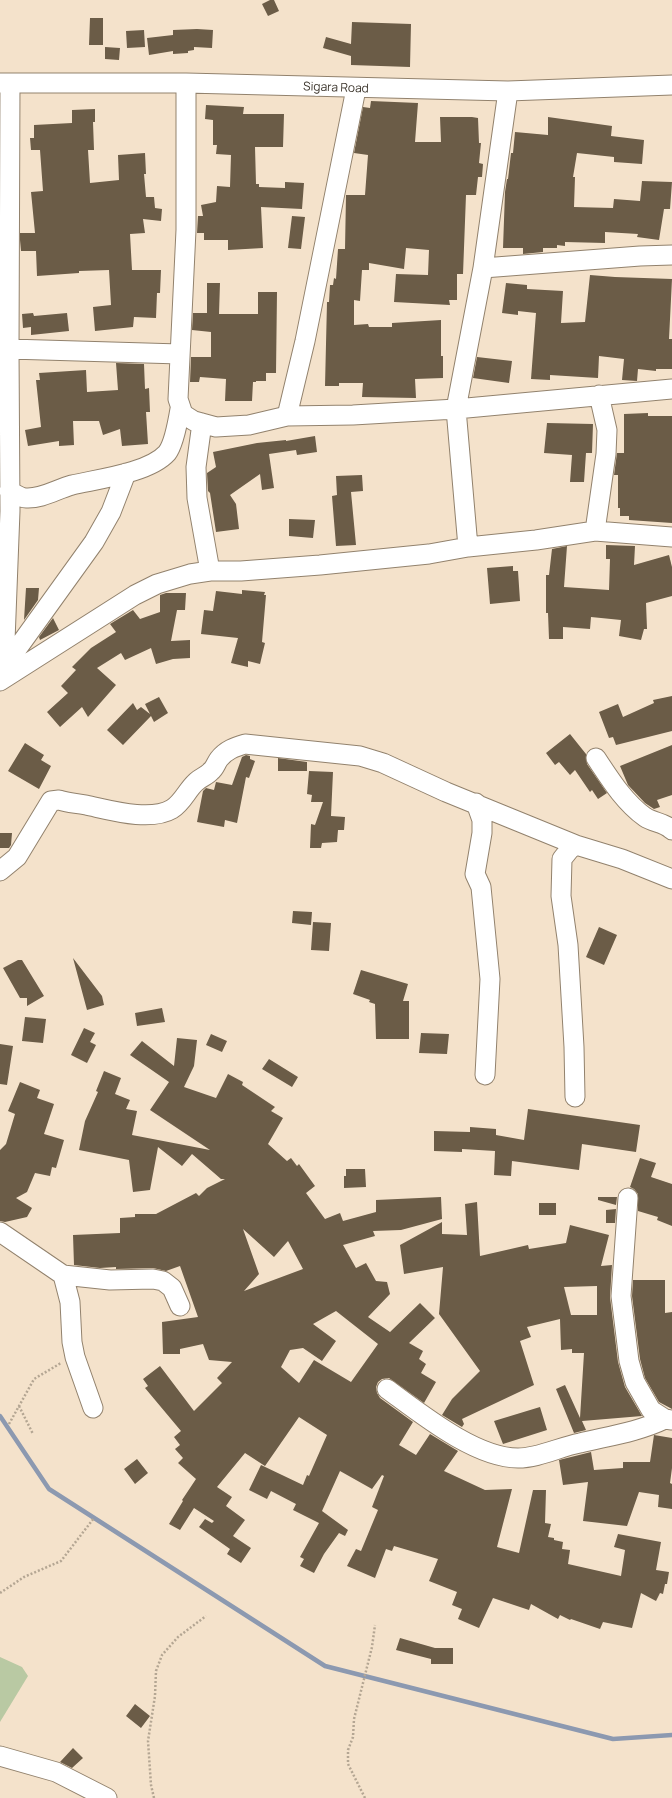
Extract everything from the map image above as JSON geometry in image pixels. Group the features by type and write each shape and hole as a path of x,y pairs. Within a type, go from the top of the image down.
{"street":[{"name":"Sigara Road","path":"5,84 186,83 356,89 508,91 672,85"},
{"path":"186,83 186,230 178,399 180,409 183,414 194,421 216,426 249,425 287,416 353,415 456,409 672,389"},
{"path":"4,674 9,490 9,349 5,84"},
{"path":"287,416 305,341 356,89"},
{"path":"468,547 456,409 483,268 508,91"},
{"path":"483,268 672,255"},
{"path":"9,349 180,354"},
{"path":"595,531 606,454 607,430 599,395"},
{"path":"9,490 23,498 30,498 72,485 126,473 153,463 167,453 174,435 180,409"},
{"path":"202,423 196,467 197,498 210,571"},
{"path":"4,674 94,542 111,512 126,473"},
{"path":"4,674 135,595 157,584 190,574 210,571 241,571 328,564 429,554 468,547 536,540 595,531 672,537"},
{"path":"0,871 16,857 51,802 59,800 142,815 155,815 172,810 179,804 196,782 214,768 219,759 225,753 234,747 245,744 360,756 383,763 446,792 576,845 622,859 672,879"},
{"path":"596,758 623,797 646,818 664,823 672,830"},
{"path":"476,803 482,820 482,833 475,874 481,887 490,979 485,1075"},
{"path":"575,1097 574,1047 568,945 561,896 562,859 570,849 576,845"},
{"path":"628,1198 621,1296 629,1361 635,1382 651,1410 668,1419"},
{"path":"0,1232 63,1275 110,1280 153,1279 163,1281 172,1288 180,1306"},
{"path":"63,1275 70,1302 72,1342 77,1362 93,1408"},
{"path":"387,1389 444,1431 462,1440 505,1457 518,1458 531,1456 573,1444 648,1427 668,1419"},
{"path":"0,1756 56,1772 107,1798"}],"path":[{"path":"9,1424 34,1379 61,1363 77,1362"},
{"path":"19,1406 33,1434"},
{"path":"0,1592 24,1577 61,1561 94,1518"},
{"path":"154,1798 151,1785 148,1741 156,1670 162,1655 178,1637 206,1616"},
{"path":"365,1798 348,1764 348,1750 353,1737 354,1719 372,1647 375,1625"}],"green space":[{"path":"0,1657 22,1667 28,1676 0,1722"}],"building":[{"path":"270,0 274,0 279,11 268,16 262,4"},
{"path":"90,18 103,18 103,45 89,45"},
{"path":"352,22 411,24 410,67 351,65 351,56 323,48 326,37 351,44"},
{"path":"144,30 145,47 127,48 126,31"},
{"path":"173,30 213,30 212,48 194,47 194,50 188,51 188,53 173,54 173,51 149,55 147,38 173,35"},
{"path":"105,47 120,48 119,60 105,59"},
{"path":"371,101 418,103 415,142 441,142 440,117 478,118 479,143 481,143 479,163 483,164 482,177 478,177 476,195 466,195 463,274 457,274 457,300 449,300 450,305 394,302 396,274 428,275 429,250 406,248 404,269 369,263 369,270 362,270 360,301 354,300 354,325 368,324 369,327 392,327 392,323 441,320 441,356 443,356 443,378 415,379 416,398 362,397 363,383 339,383 339,386 325,386 327,302 329,302 330,285 333,285 334,278 336,279 338,249 345,249 346,195 365,195 368,155 354,153 363,107 370,108"},
{"path":"206,105 244,107 243,114 284,114 283,147 255,147 256,184 259,184 259,187 285,188 285,182 304,183 302,209 261,207 263,248 228,250 228,240 204,240 204,233 197,233 198,216 203,216 201,205 216,202 217,186 230,187 231,155 216,154 217,145 213,145 213,120 205,119"},
{"path":"95,109 95,122 93,122 94,150 88,150 90,183 119,180 118,155 145,153 146,174 144,174 146,197 154,197 155,208 162,209 161,221 143,219 145,233 130,234 132,270 161,270 160,293 157,293 156,318 134,317 133,327 95,331 93,307 111,305 109,270 79,271 79,273 37,276 36,251 21,251 20,233 35,233 31,192 43,191 40,150 31,150 30,138 34,138 34,125 72,123 72,110"},
{"path":"548,117 612,126 611,136 644,140 642,164 614,162 614,157 577,153 573,177 575,177 574,207 613,208 614,199 640,201 642,181 672,182 670,209 664,209 659,240 637,237 638,234 605,232 605,243 565,242 565,246 557,245 557,248 543,248 543,252 523,254 523,248 503,248 505,192 511,153 513,153 515,132 548,135"},
{"path":"292,216 305,217 301,249 288,248"},
{"path":"590,275 672,279 669,339 672,339 672,369 656,369 656,371 638,369 637,381 622,380 624,359 599,356 598,378 550,375 550,380 531,379 536,313 518,311 518,315 502,313 506,283 527,285 527,289 563,291 561,323 585,322"},
{"path":"207,283 220,283 219,314 258,314 258,292 277,292 276,373 266,373 266,381 253,382 252,401 225,401 226,379 200,377 199,382 190,382 191,357 211,357 211,332 192,330 193,313 207,313"},
{"path":"33,313 34,316 67,313 69,331 31,335 31,327 23,328 22,314"},
{"path":"477,357 512,361 509,383 473,378"},
{"path":"116,363 144,364 145,389 149,388 150,412 146,412 148,444 122,446 120,429 103,435 99,421 73,421 74,445 59,446 59,441 28,446 25,430 41,427 36,380 40,380 39,373 86,370 87,392 118,390"},
{"path":"648,413 648,416 672,416 672,523 629,520 629,516 620,516 620,508 618,508 618,475 614,475 617,453 624,453 624,414"},
{"path":"547,423 593,424 592,453 586,453 584,482 570,482 572,455 544,453"},
{"path":"315,436 317,452 297,455 296,450 269,454 274,488 262,490 260,474 230,495 236,504 239,529 216,532 210,493 208,491 207,473 216,467 213,452 257,443 286,441"},
{"path":"362,475 363,491 351,492 356,545 336,546 332,496 337,495 336,476"},
{"path":"289,519 315,520 313,538 289,536"},
{"path":"606,545 635,546 634,565 669,555 672,567 672,596 646,603 647,629 644,629 641,640 619,636 621,620 591,617 590,629 563,627 563,639 549,639 548,613 546,613 546,575 549,575 552,549 567,546 564,587 609,590 610,559 606,559"},
{"path":"513,566 513,571 518,571 520,601 490,604 487,568"},
{"path":"26,588 39,588 38,600 24,620"},
{"path":"242,590 265,592 264,595 266,595 262,642 265,643 260,664 248,661 248,667 231,663 238,638 201,634 204,610 213,611 216,591 242,594"},
{"path":"166,593 186,593 185,610 177,610 171,641 190,640 190,658 173,659 156,664 151,648 125,660 121,653 97,668 116,685 88,717 82,707 60,727 47,712 68,693 61,686 76,670 72,667 91,648 116,632 110,624 133,610 140,619 160,612 160,595"},
{"path":"53,618 59,630 40,640 39,637"},
{"path":"672,696 672,731 616,745 613,737 609,738 599,712 618,704 623,717 654,703 653,700"},
{"path":"159,697 168,713 154,722 151,716 123,745 107,730 133,703 137,710 141,707 150,714 145,704"},
{"path":"570,734 586,754 587,764 607,793 598,799 592,790 590,792 575,770 570,775 559,762 555,765 546,753"},
{"path":"25,743 44,755 41,760 51,766 39,789 8,771"},
{"path":"672,745 672,795 657,800 660,807 654,809 645,803 628,785 620,766"},
{"path":"246,755 250,756 250,759 255,761 249,778 246,777 237,823 225,820 224,827 197,822 203,791 206,788 214,790 216,782 232,785 242,757"},
{"path":"278,758 307,762 307,771 278,771"},
{"path":"309,771 333,772 331,816 345,817 344,830 338,830 337,842 322,843 321,848 310,848 311,824 315,825 323,802 311,802 312,795 307,794"},
{"path":"0,833 12,833 11,845 9,848 0,848"},
{"path":"293,911 312,912 311,925 292,923"},
{"path":"313,922 331,923 329,951 311,950"},
{"path":"599,927 617,935 604,965 586,957"},
{"path":"73,958 102,996 104,1005 87,1010"},
{"path":"18,960 22,960 44,996 27,1006 27,998 20,998 3,968"},
{"path":"361,970 408,984 403,1001 409,1001 409,1039 376,1039 375,1004 369,1002 370,1000 353,994"},
{"path":"162,1008 165,1022 137,1026 135,1013"},
{"path":"25,1017 46,1019 43,1043 22,1041"},
{"path":"84,1028 95,1033 90,1042 96,1045 87,1063 71,1055"},
{"path":"421,1033 449,1034 447,1054 419,1053"},
{"path":"211,1034 227,1041 222,1052 206,1045"},
{"path":"177,1038 197,1040 194,1066 184,1087 216,1098 228,1074 243,1082 242,1085 275,1107 271,1111 283,1118 268,1144 287,1161 291,1158 297,1166 299,1164 315,1186 306,1193 325,1219 340,1213 343,1221 376,1212 376,1200 441,1197 442,1219 401,1230 373,1231 375,1236 343,1245 356,1268 366,1263 376,1281 387,1282 390,1294 368,1317 390,1332 420,1303 435,1318 409,1343 423,1351 419,1359 426,1364 421,1373 436,1382 424,1403 389,1378 382,1379 378,1382 376,1387 380,1398 413,1422 399,1445 416,1455 430,1434 458,1451 444,1471 485,1490 512,1489 497,1547 519,1553 533,1490 546,1490 545,1523 551,1524 548,1537 563,1542 562,1549 570,1550 568,1564 621,1576 625,1550 614,1547 618,1534 661,1542 656,1570 669,1572 667,1584 665,1584 663,1594 660,1593 656,1601 641,1593 632,1628 603,1622 600,1629 571,1619 570,1620 560,1615 558,1619 531,1604 529,1610 493,1598 479,1628 458,1619 462,1609 452,1605 457,1592 429,1581 438,1559 394,1546 392,1551 386,1549 375,1578 347,1566 356,1549 361,1551 378,1510 372,1507 384,1476 382,1475 372,1489 340,1471 322,1511 348,1530 345,1536 339,1533 324,1554 314,1573 300,1566 304,1559 300,1557 319,1523 293,1510 296,1504 271,1491 267,1499 249,1490 261,1465 303,1485 307,1475 309,1476 327,1435 299,1417 265,1466 245,1453 217,1487 232,1497 226,1506 245,1520 233,1536 251,1548 241,1563 227,1554 230,1549 199,1527 205,1519 212,1523 214,1521 194,1508 180,1530 169,1524 183,1501 182,1500 196,1479 178,1463 183,1458 175,1449 180,1445 174,1437 181,1431 145,1388 148,1386 143,1379 160,1366 194,1411 222,1383 217,1378 232,1362 209,1360 203,1344 180,1349 180,1354 163,1354 162,1322 198,1317 180,1266 166,1271 153,1268 116,1269 116,1267 100,1268 74,1265 73,1235 120,1233 120,1218 135,1217 135,1214 156,1214 196,1193 199,1196 207,1188 225,1179 221,1179 192,1154 182,1166 158,1147 150,1190 133,1192 129,1160 79,1150 85,1121 98,1092 96,1091 104,1071 121,1078 115,1094 130,1100 126,1109 137,1111 132,1135 210,1150 150,1110 169,1082 130,1055 142,1041 174,1066","holes":["243,1229 274,1257 288,1241 303,1269 244,1291 259,1274","336,1311 378,1344 351,1382 314,1360 299,1383 281,1367 290,1350 303,1348 322,1361 336,1341 313,1324"]},
{"path":"0,1044 13,1046 7,1085 0,1084"},
{"path":"269,1059 298,1077 292,1087 262,1069"},
{"path":"20,1082 40,1090 37,1098 54,1104 44,1134 64,1140 56,1168 52,1167 50,1176 35,1173 27,1192 16,1198 32,1208 27,1217 5,1222 0,1221 0,1150 6,1144 15,1114 8,1111"},
{"path":"528,1109 640,1125 636,1152 582,1144 579,1170 512,1161 511,1176 494,1175 495,1151 462,1149 462,1152 434,1151 434,1131 470,1132 470,1127 496,1129 496,1135 524,1140"},
{"path":"640,1158 656,1163 651,1177 672,1184 672,1226 657,1220 658,1217 638,1211 638,1194 630,1187"},
{"path":"346,1169 365,1169 366,1187 344,1188 344,1176 346,1176"},
{"path":"598,1197 617,1197 616,1205 598,1200"},
{"path":"477,1202 480,1256 528,1245 529,1249 566,1243 570,1225 609,1235 601,1266 612,1265 610,1297 618,1362 625,1387 642,1416 582,1421 586,1430 574,1433 556,1389 565,1385 580,1418 584,1353 572,1353 572,1349 561,1350 560,1319 527,1327 531,1337 520,1341 534,1385 462,1419 464,1424 462,1427 442,1415 452,1399 480,1371 439,1314 443,1267 404,1274 400,1245 442,1222 442,1234 467,1235 465,1204","holes":["597,1286 597,1315 571,1315 564,1287"]},
{"path":"539,1203 556,1203 556,1215 539,1215"},
{"path":"616,1209 615,1223 606,1223 606,1210"},
{"path":"633,1280 665,1280 665,1313 672,1312 672,1409 659,1402 645,1378 640,1359 632,1296"},
{"path":"540,1407 547,1430 503,1444 494,1421"},
{"path":"654,1435 672,1438 672,1468 670,1483 672,1484 672,1509 658,1507 659,1495 639,1492 627,1526 583,1521 588,1482 563,1485 559,1460 591,1452 594,1470 623,1468 623,1462 650,1462"},
{"path":"137,1459 148,1473 135,1484 124,1469"},
{"path":"400,1638 435,1648 453,1648 453,1664 431,1664 431,1659 396,1650"},
{"path":"135,1704 150,1716 141,1728 126,1716"},
{"path":"73,1748 83,1758 72,1768 60,1762"}],"waterway":[{"path":"0,1416 49,1489 325,1666 613,1739 672,1735"}]}
